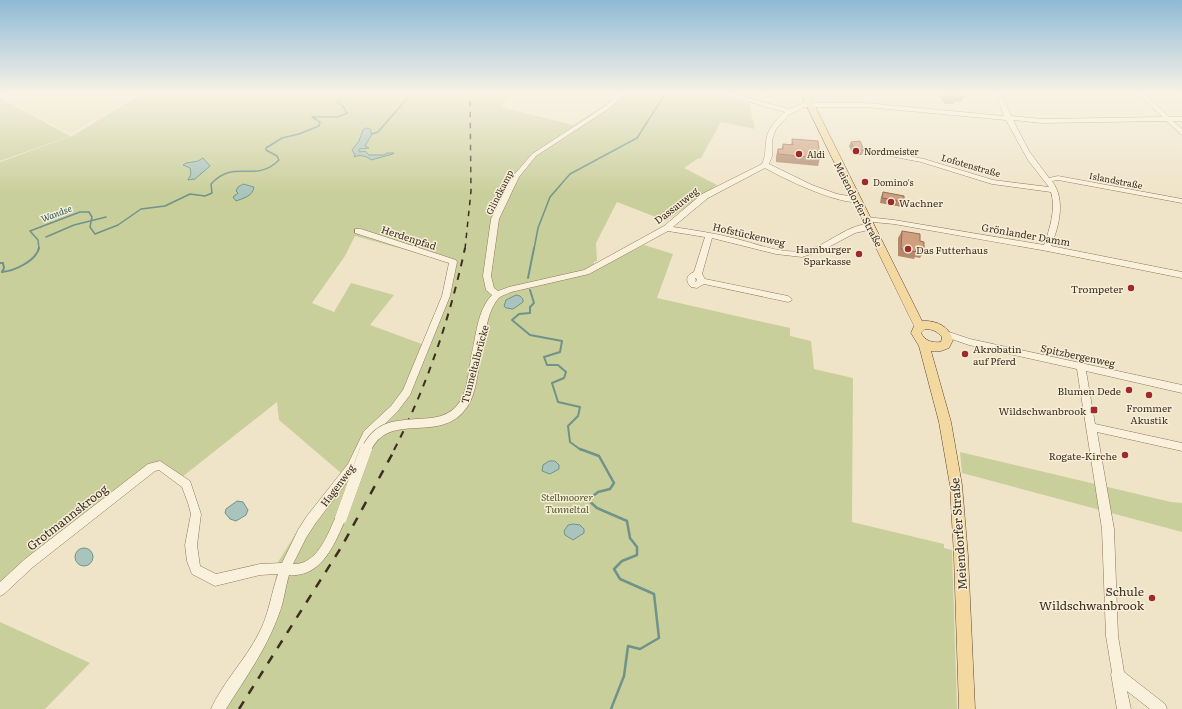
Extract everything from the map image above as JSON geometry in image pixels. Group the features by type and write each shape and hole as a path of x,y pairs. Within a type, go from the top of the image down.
{"main road":[{"name":"Meiendorfer Straße","path":"821,127 914,313 915,320 923,325 916,329 916,335 924,344 929,362 945,422 956,485 961,556 967,709"},
{"path":"923,325 938,327 946,338 943,346 935,347 924,344"},
{"path":"929,362 935,347"}],"street":[{"name":"Glindkamp","path":"498,295 490,290 487,276 495,219 516,176 534,155 577,127"},
{"path":"775,127 769,139 769,160 765,165 777,172 811,186 840,197 857,200"},
{"path":"1013,127 1037,168 1048,180 1056,197 1052,235 1047,248"},
{"name":"Lofotenstraße","path":"885,153 922,160 992,182 1054,190"},
{"name":"Dassauweg","path":"498,295 509,290 586,272 667,228 705,196 765,165"},
{"name":"Islandstraße","path":"1048,180 1058,178 1182,201"},
{"name":"Grönlander Damm","path":"868,223 894,222 1047,248 1182,276"},
{"name":"Hofstückenweg","path":"667,228 709,235 782,252 801,254 821,249 868,223"},
{"name":"Herdenpfad","path":"358,231 453,262"},
{"path":"709,235 699,279 788,299"},
{"name":"Hagenweg","path":"218,709 263,638 274,613 285,569 292,552 310,520 352,467 364,439 394,408 407,392 446,296 453,262"},
{"name":"Tunneltalbrücke","path":"152,467 160,465 186,484 196,514 191,545 193,562 196,570 201,574 215,580 265,569 301,570 314,563 341,518 365,452 373,436 386,427 396,424 438,422 454,415 465,402 487,311 490,303 498,295"},
{"name":"Spitzbergenweg","path":"946,338 1182,389"},
{"path":"1081,368 1108,529 1112,636 1117,674 1124,709"},
{"path":"1091,427 1182,447"},
{"name":"Grotmannskroog","path":"0,590 29,563 152,467"},
{"path":"1117,674 1160,709"}],"shaded area":[{"path":"58,127 83,127 71,134"}],"green space":[{"path":"0,127 54,127 70,136 0,161"},
{"name":"Stellmoorer Tunneltal","path":"87,127 718,127 701,158 684,168 717,185 666,221 617,202 596,243 597,261 594,262 593,271 644,245 673,254 657,298 790,328 790,336 811,341 814,369 853,378 852,522 944,544 944,548 952,550 957,709 212,709 257,641 272,605 278,562 303,522 341,473 279,420 277,402 177,481 157,467 0,592 0,162 74,135","holes":["355,236 457,264 444,308 430,347 370,325 394,295 351,283 334,312 312,303 345,256"]},
{"path":"960,452 1171,502 1182,503 1182,532 962,473"},
{"path":"0,622 90,663 45,709 0,709"}],"water":[{"path":"366,128 370,129 372,134 365,146 369,148 359,149 359,152 365,151 369,155 394,153 371,160 363,156 354,157 355,155 352,150 359,141 363,130"},
{"path":"203,158 210,166 195,179 188,180 191,174 190,168 183,165"},
{"path":"243,184 254,187 252,193 236,201 233,197 238,193 236,191 238,187"},
{"path":"516,295 523,299 523,302 513,309 506,308 504,306 506,300"},
{"path":"549,461 555,461 559,465 559,469 550,474 542,471 543,465"},
{"path":"237,501 243,502 248,510 246,515 236,521 230,519 225,513 226,509"},
{"path":"568,525 580,525 584,529 584,533 573,540 565,535 564,531"},
{"path":"84,548 90,551 93,557 90,563 84,566 78,563 75,557 78,551"}],"building":[{"path":"792,139 818,141 820,158 778,154 778,149 783,149 783,144 793,145"},
{"path":"860,141 864,150 855,150 851,142"},
{"path":"883,192 904,196 904,202 882,198"},
{"path":"902,231 920,234 920,241 924,242 924,251 918,249 918,252 901,249"}],"waterway":[{"name":"Wandse","path":"91,221 90,227 95,234 118,225 141,209 165,206 190,194 205,196 212,193 211,184 220,176 237,171 262,170 270,167 279,160 277,156 266,150 266,148 282,138 299,134 316,127"},
{"path":"372,134 378,132 382,127"},
{"path":"534,249 538,228 550,197 570,174 637,138 644,127"},
{"name":"Wandse","path":"39,248 38,240 30,231 80,212 89,212 92,217 91,221"},
{"path":"91,221 106,217"},
{"path":"46,237 74,225 91,221"},
{"name":"Wandse","path":"0,263 3,263 4,268 2,272 12,270 34,257 39,248"},
{"path":"528,278 534,248"},
{"path":"530,290 534,303 530,307 530,313 519,314 512,320 530,335 562,341 560,352 544,357 547,365 558,365 566,372 564,378 552,383 558,402 580,407 578,416 568,426 570,442 581,450"},
{"path":"580,449 599,456 614,483 610,489 598,492 588,500 597,508 627,521 630,538 637,547 637,555 622,561 614,569 620,579 654,594 659,638 640,649 628,646 624,676 611,709"}],"railway":[{"path":"465,249 471,191 470,127"},
{"path":"394,450 417,401 445,326 465,248"},
{"path":"239,709 342,546 395,449"}],"place":[{"name":"Nordmeister","path":"856,151"},
{"name":"Aldi","path":"799,154"},
{"name":"Domino's","path":"865,182"},
{"name":"Wachner","path":"891,202"},
{"name":"Das Futterhaus","path":"908,249"},
{"name":"Hamburger Sparkasse","path":"859,254"},
{"name":"Trompeter","path":"1131,288"},
{"name":"Akrobatin auf Pferd","path":"965,354"},
{"name":"Blumen Dede","path":"1129,390"},
{"name":"Frommer Akustik","path":"1149,395"},
{"name":"Wildschwanbrook","path":"1094,410"},
{"name":"Rogate-Kirche","path":"1125,455"},
{"name":"Schule Wildschwanbrook","path":"1152,598"}]}
